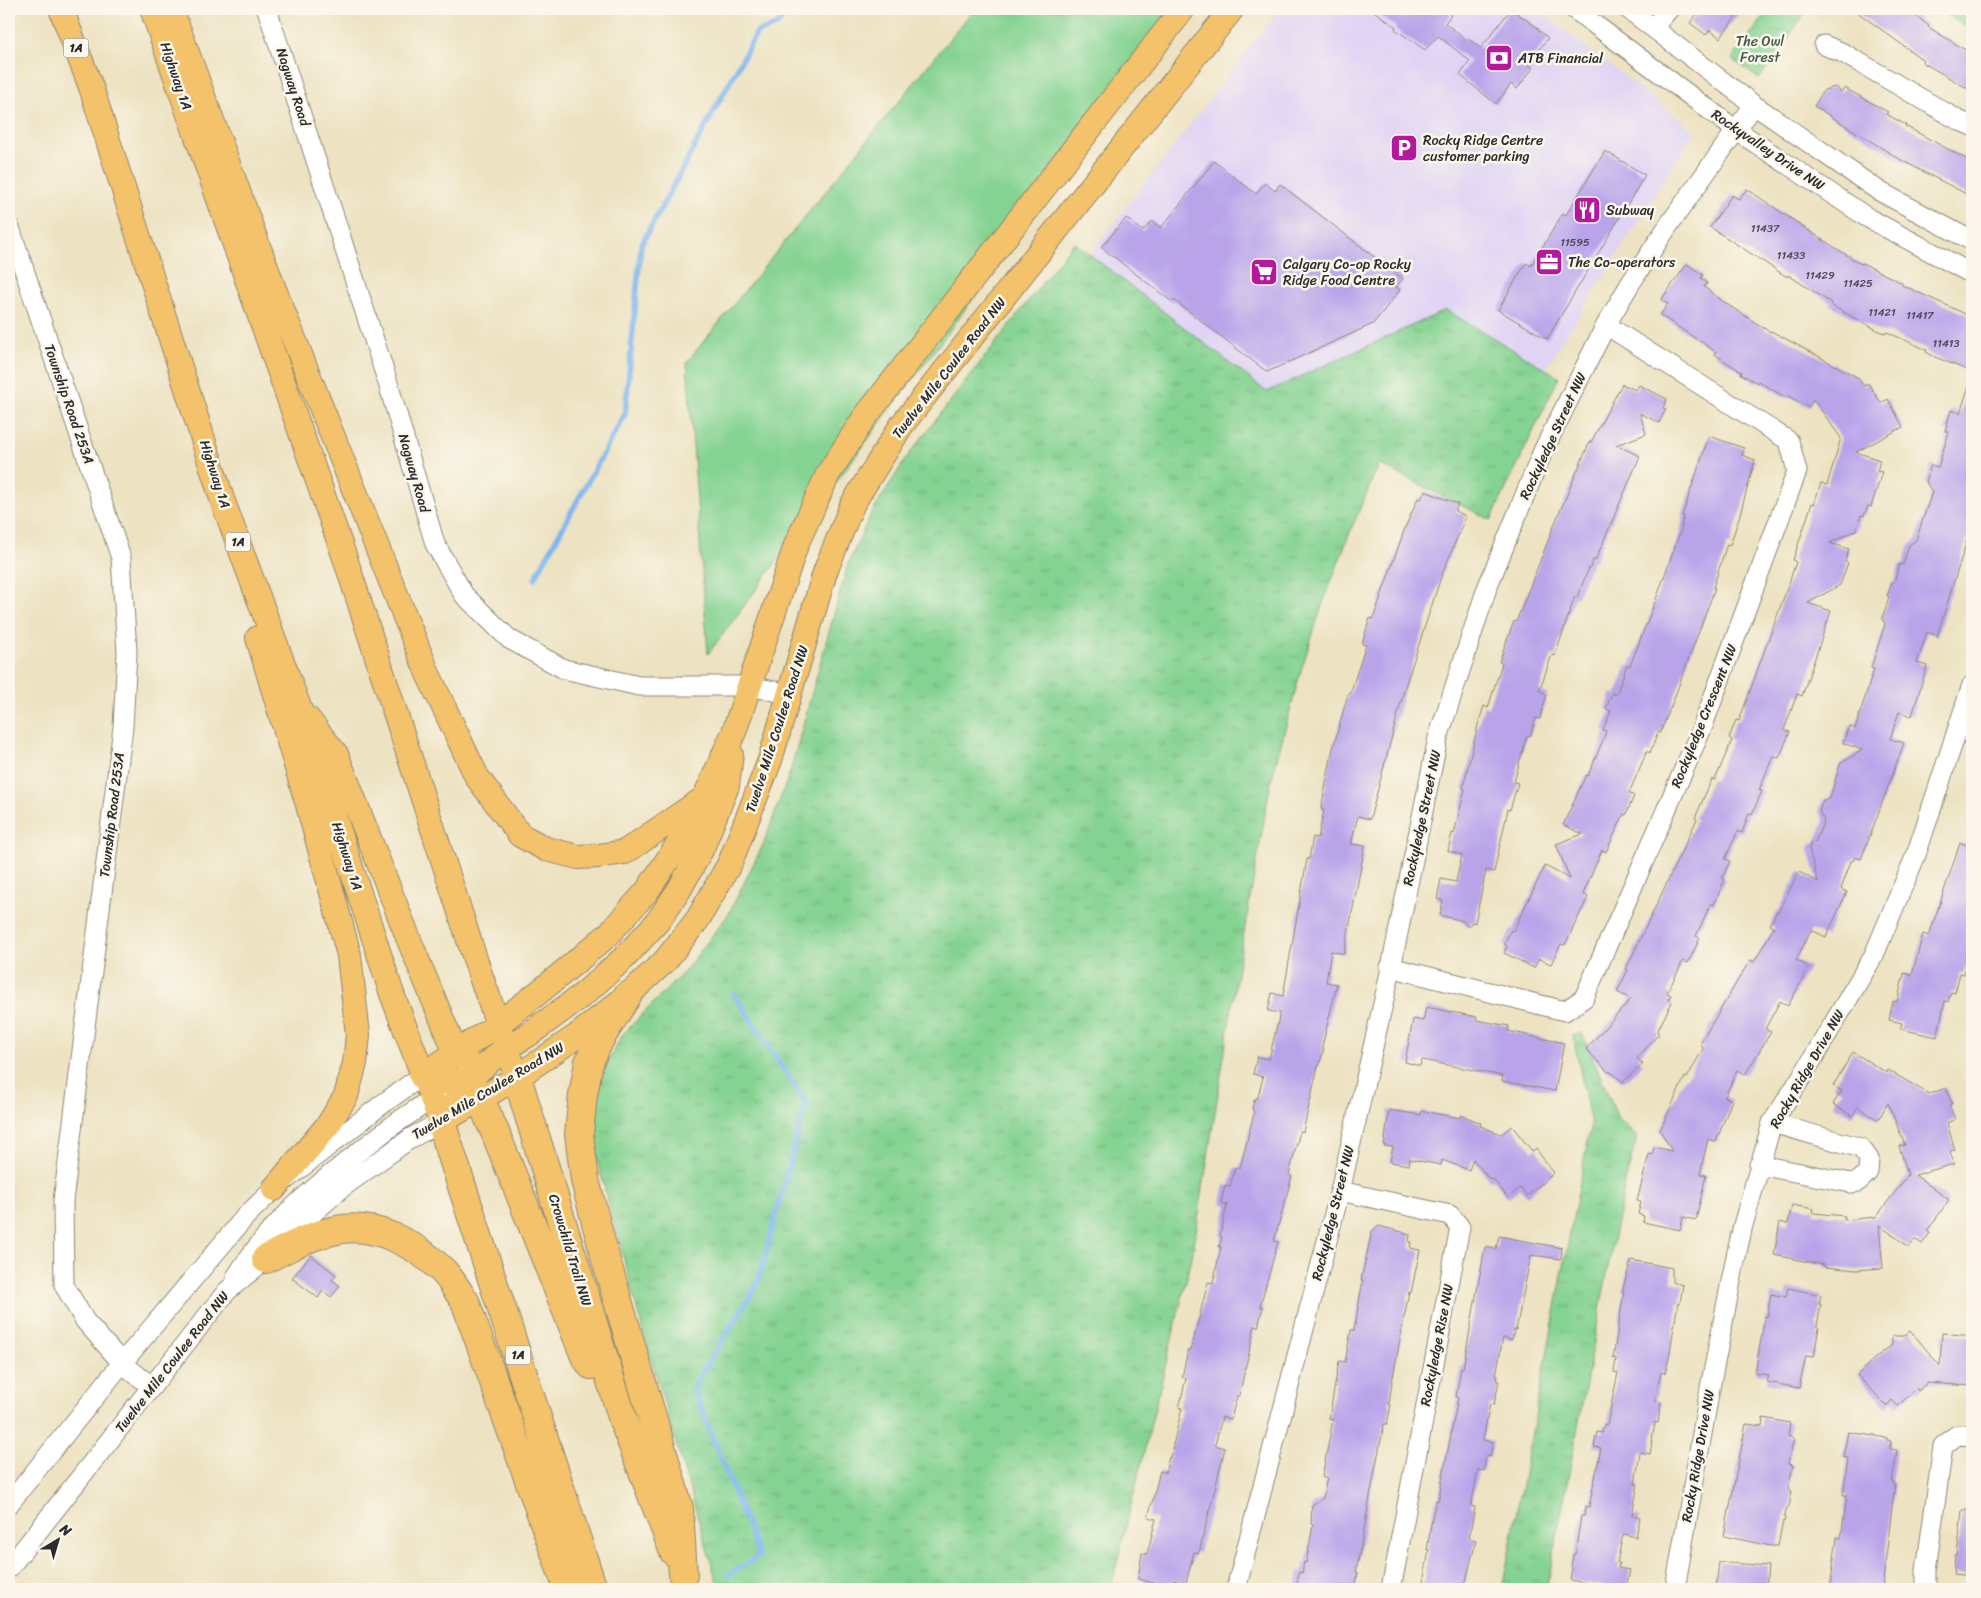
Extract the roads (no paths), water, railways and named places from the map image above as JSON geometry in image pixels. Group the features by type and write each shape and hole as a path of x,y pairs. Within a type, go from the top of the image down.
{"highway":[{"path":"628,996 600,1039 589,1062 579,1134 585,1180 605,1257 679,1508 685,1582"},
{"name":"Crowchild Trail NW","path":"517,1077 623,1420 685,1582"},
{"path":"455,1083 495,1132 584,1354 623,1420"},
{"name":"1A","path":"455,1083 593,1589"},
{"path":"266,1259 306,1239 348,1228 368,1230 387,1235 414,1248 442,1270 464,1301 568,1589"}],"main road":[{"name":"Highway 1A","path":"61,9 92,87 222,498 300,710 392,994 455,1083"},
{"name":"Highway 1A","path":"152,9 346,561 460,909"},
{"path":"170,9 274,289 359,503 428,674 477,777 520,835 546,848 578,857 625,852 704,799"},
{"name":"Twelve Mile Coulee Road NW","path":"455,1083 497,1025 608,935 647,891 679,843 704,799 734,732 796,546 828,474 865,417 1183,9"},
{"name":"Twelve Mile Coulee Road NW","path":"455,1083 517,1077 577,1036 628,996 665,961 698,919 730,863 770,760 825,572 852,505 901,426 1232,9"},
{"path":"236,534 238,572 308,804 349,955 358,1035 356,1063 346,1096 328,1125 274,1190"},
{"path":"300,710 336,754 418,962 455,1083 528,1035 586,993 625,957 658,921 680,890 701,850 727,786 734,732"},
{"name":"Crowchild Trail NW","path":"460,909 497,1025 517,1077"}],"street":[{"name":"Nagway Road","path":"267,9 385,373 435,544 464,595 509,639 564,669 639,686 748,686 790,694"},
{"name":"Rockyvalley Drive NW","path":"1574,9 1736,130 1868,218 1972,274"},
{"name":"Rockyvalley Drive NW","path":"1628,9 1754,105 1879,191 1972,241"},
{"path":"1653,28 1669,9"},
{"path":"1824,45 1843,53 1958,120 1972,126"},
{"name":"Rockyledge Street NW","path":"1236,1589 1340,1191 1438,738 1487,588 1543,451 1606,325 1668,226 1754,105"},
{"name":"Township Road 253A","path":"9,225 121,558 127,652 123,728 74,1106 64,1211 64,1284 85,1321 122,1363 152,1387"},
{"name":"Rockyledge Crescent NW","path":"1390,966 1565,1011 1584,998 1702,728 1797,472 1789,441 1606,325"},
{"name":"Rocky Ridge Drive NW","path":"1675,1589 1710,1388 1743,1225 1772,1123 1806,1070 1874,955 1916,855 1972,685"},
{"path":"227,1291 249,1257 273,1227 309,1192 398,1121 455,1083"},
{"name":"Twelve Mile Coulee Road NW","path":"9,1504 122,1363 246,1216 274,1190 381,1105 455,1083"},
{"name":"Twelve Mile Coulee Road NW","path":"9,1568 227,1291 266,1259 306,1218 343,1187 411,1138 455,1083"},
{"path":"1759,1165 1851,1183 1858,1182 1868,1172 1869,1159 1861,1148 1772,1123"},
{"name":"Rockyledge Rise NW","path":"1340,1191 1450,1215 1460,1227 1391,1589"},
{"path":"1926,1589 1926,1570 1943,1446 1957,1435 1972,1436"}],"waterway":[{"path":"535,578 625,414 641,245 757,32 776,26 791,9"},
{"path":"728,1575 759,1556 693,1387 757,1285 806,1103 734,994"}],"place":[{"name":"ATB Financial","path":"1499,58"},
{"name":"Rocky Ridge Centre customer parking","path":"1404,148"},
{"name":"Subway","path":"1587,210"},
{"name":"The Co-operators","path":"1549,262"},
{"name":"Calgary Co-op Rocky Ridge Food Centre","path":"1264,272"}],"park label":[{"name":"The Owl Forest","path":"1760,49"}]}
